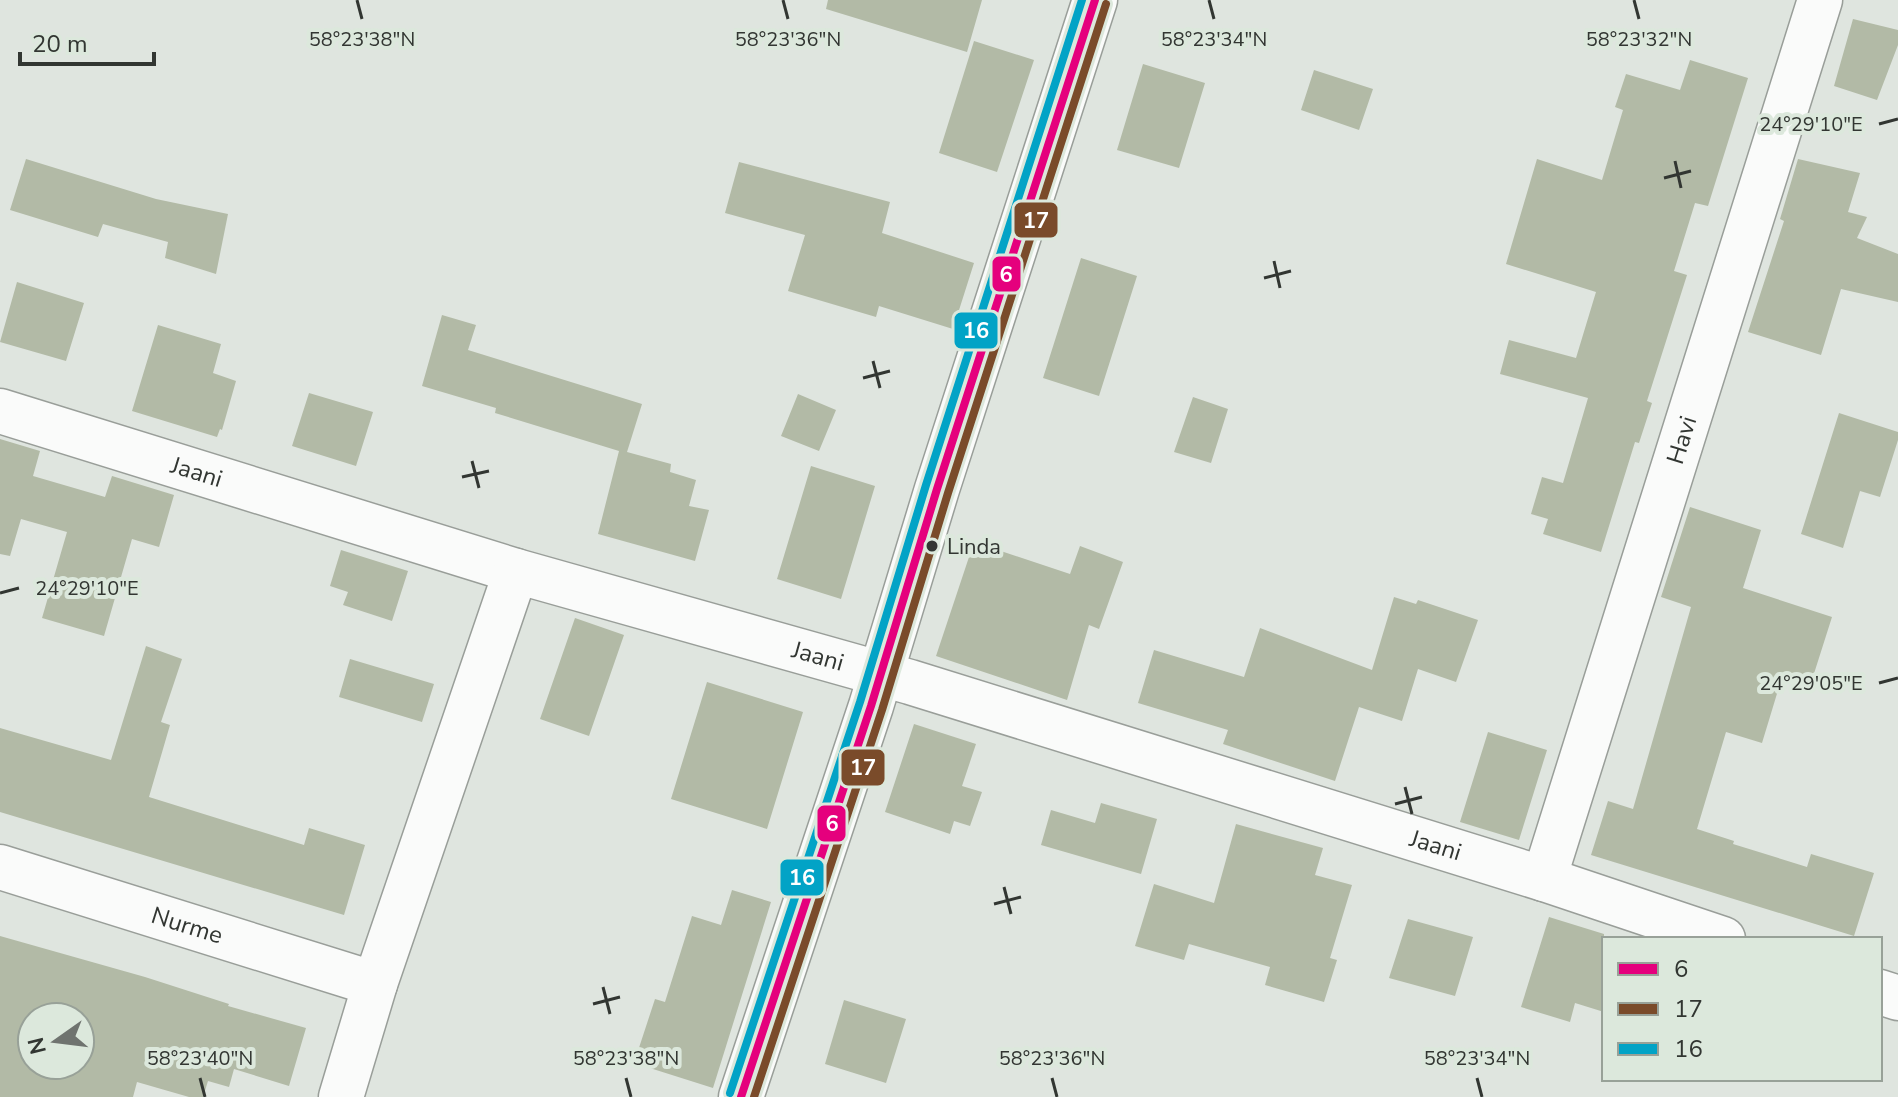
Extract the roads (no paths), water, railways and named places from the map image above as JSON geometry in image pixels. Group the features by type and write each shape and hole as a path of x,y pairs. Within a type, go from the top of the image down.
{"street":[{"path":"741,1097 881,673 1095,0"},
{"name":"Havi","path":"1544,879 1820,0"},
{"name":"Jaani","path":"0,411 516,571 881,673 1544,879 1717,937"},
{"path":"341,1097 375,984 516,571"},
{"name":"Nurme","path":"0,867 375,984"}],"place":[{"name":"Linda","path":"932,546"}]}
